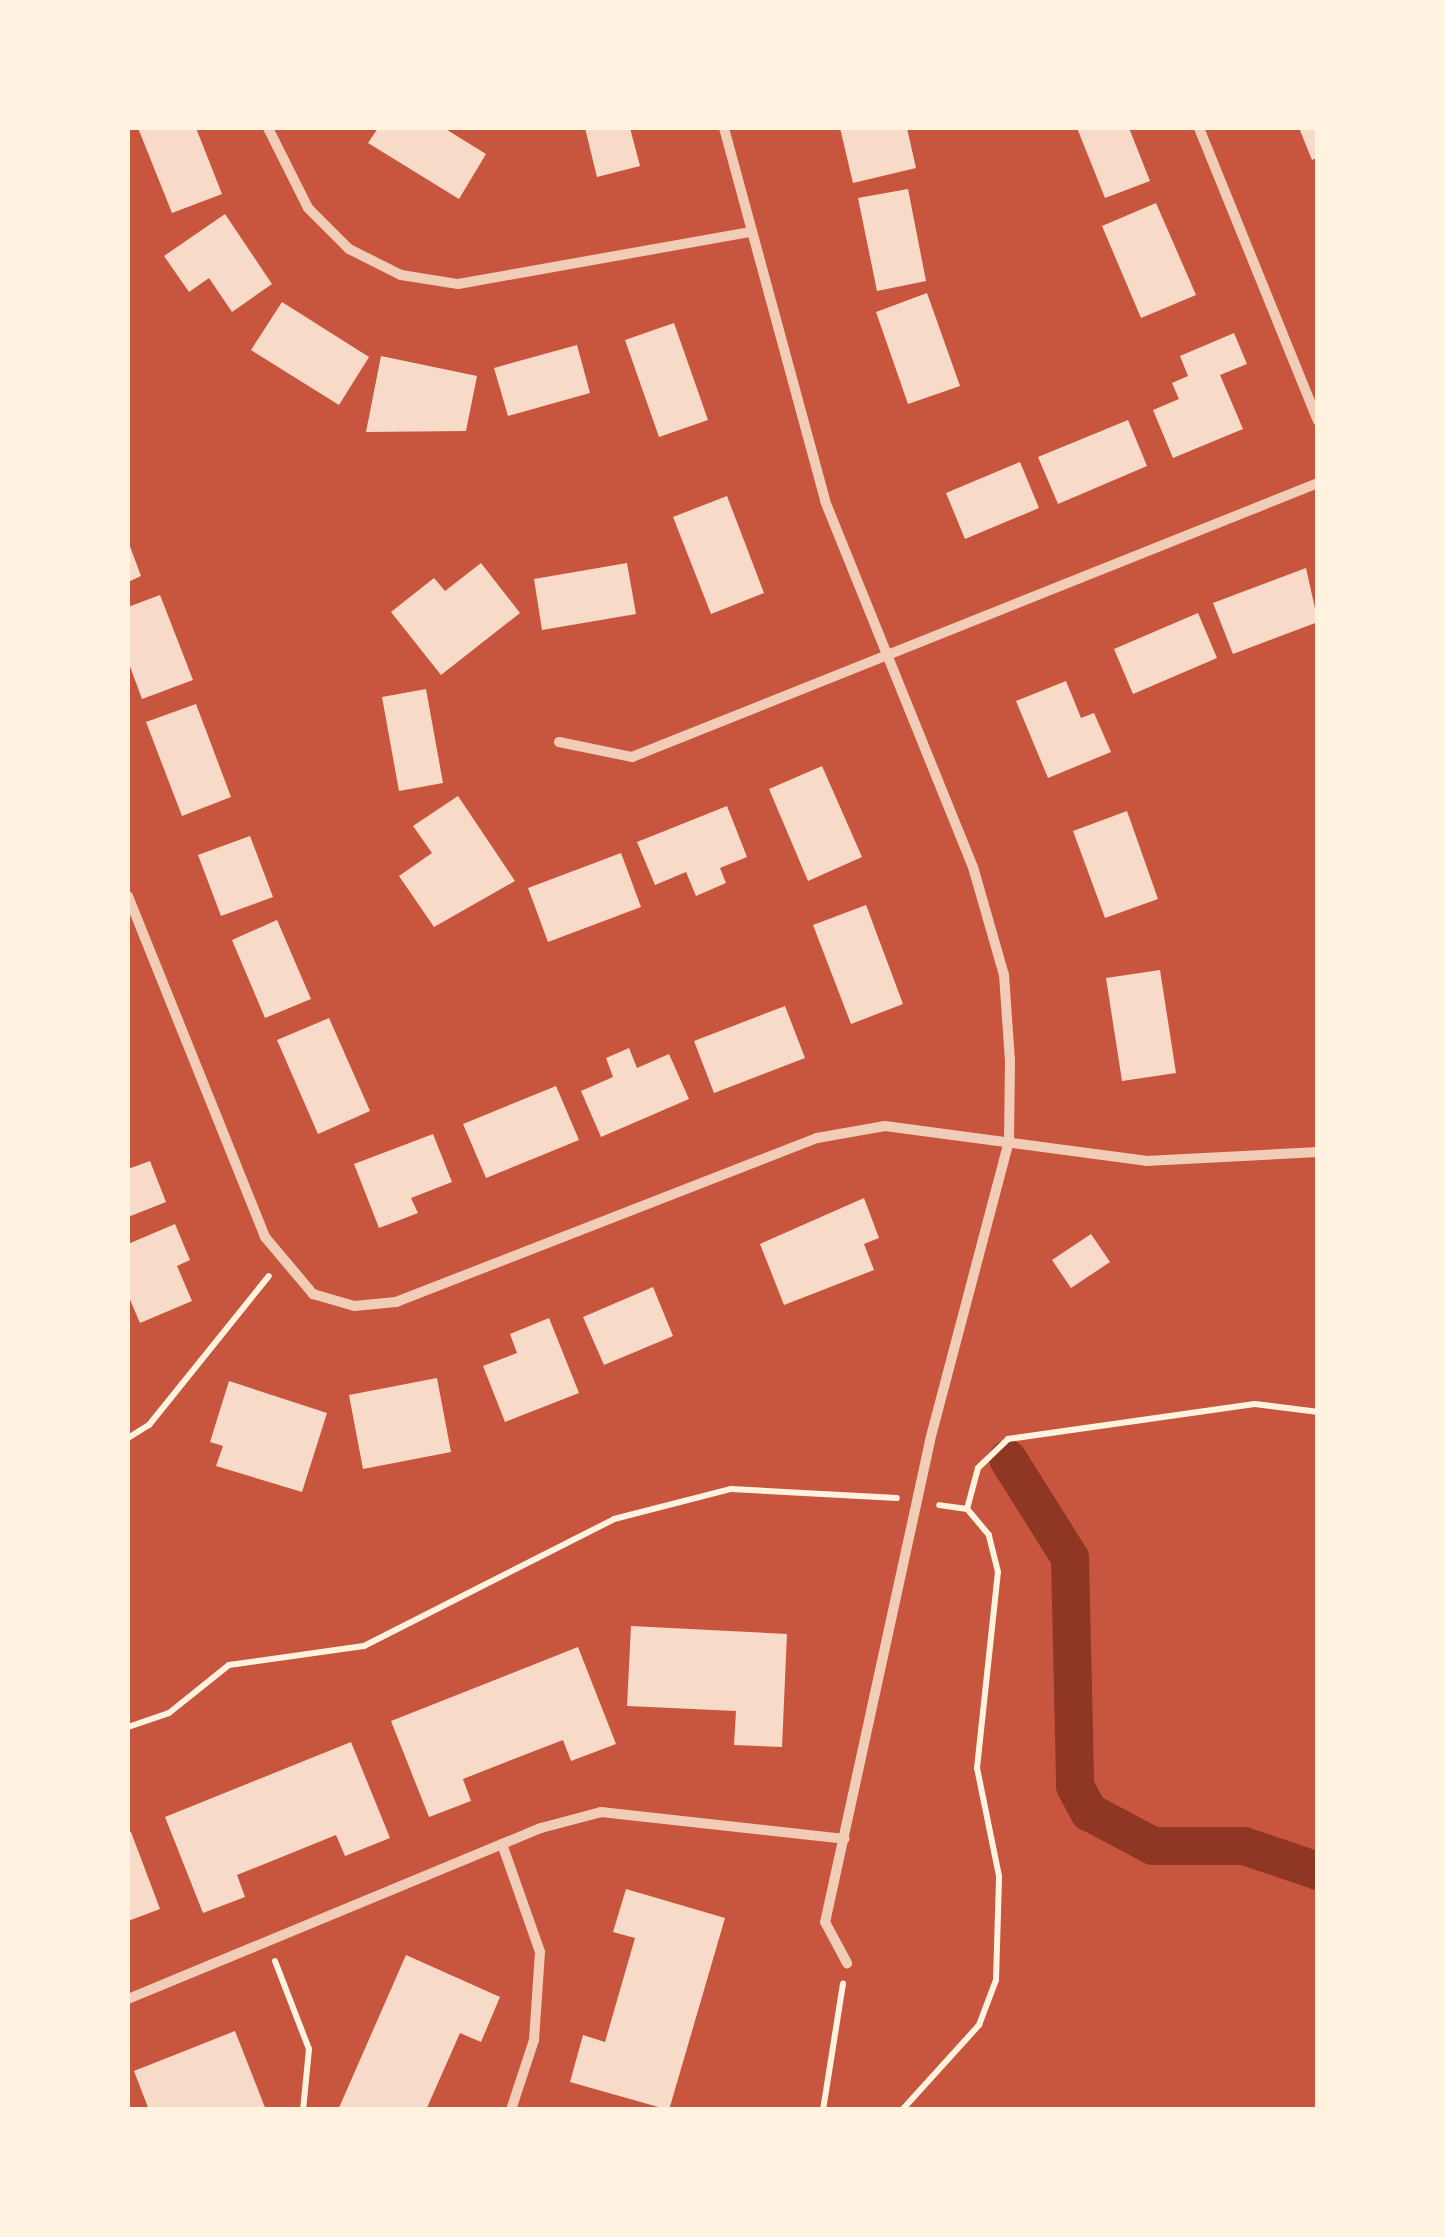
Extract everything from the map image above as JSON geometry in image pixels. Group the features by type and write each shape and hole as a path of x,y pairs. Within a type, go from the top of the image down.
{"street":[{"path":"268,128 308,208 348,250 401,275 458,284 749,232"},
{"path":"724,128 749,232 825,501 885,658 973,868 1004,975 1009,1141 920,1502 826,1922 847,1963"},
{"path":"1199,128 1318,420"},
{"path":"559,742 632,757 1318,484"},
{"path":"128,896 279,1264 313,1294 354,1306 396,1302 816,1138 919,1126 1146,1161 1318,1152"},
{"path":"128,1999 502,1844 601,1812 845,1840"},
{"path":"502,1844 540,1952 534,2040 511,2110"}],"path":[{"path":"128,1438 149,1425 279,1264"},
{"path":"967,1510 978,1468 1008,1439 1255,1404 1318,1412"},
{"path":"128,1726 169,1713 229,1666 364,1646 614,1519 731,1489 920,1502 967,1510 989,1535 998,1572 977,1768 999,1876 996,1980 979,2025 902,2110"},
{"path":"268,1941 309,2049 303,2110"},
{"path":"822,2110 847,1963"}],"building":[{"path":"138,128 196,128 222,194 172,213"},
{"path":"378,128 444,128 486,154 459,199 368,143"},
{"path":"585,128 630,128 640,166 597,177"},
{"path":"840,128 907,128 916,168 853,183"},
{"path":"1077,128 1129,128 1150,181 1105,198"},
{"path":"1299,128 1318,128 1318,157 1312,160"},
{"path":"908,189 926,281 877,291 858,198"},
{"path":"1156,203 1196,295 1141,318 1102,226"},
{"path":"225,214 272,284 232,312 209,278 189,292 164,256"},
{"path":"927,293 960,386 908,404 876,312"},
{"path":"282,302 369,357 339,405 251,350"},
{"path":"674,323 708,420 659,437 625,340"},
{"path":"1234,333 1247,364 1220,375 1243,429 1173,458 1153,410 1179,399 1172,383 1188,376 1180,356"},
{"path":"577,345 590,393 508,416 494,368"},
{"path":"381,356 477,376 466,431 366,432"},
{"path":"1128,420 1147,466 1058,504 1038,457"},
{"path":"1020,462 1039,508 965,539 946,493"},
{"path":"727,496 764,593 711,614 673,517"},
{"path":"128,541 141,576 128,582"},
{"path":"481,563 520,613 441,675 391,612 434,578 445,591"},
{"path":"627,563 636,614 542,630 534,579"},
{"path":"1306,568 1318,622 1233,654 1213,603"},
{"path":"160,595 193,680 142,699 128,661 128,607"},
{"path":"1198,613 1217,658 1133,694 1114,649"},
{"path":"1066,681 1081,718 1094,713 1111,752 1048,778 1016,701"},
{"path":"426,689 443,783 399,791 382,697"},
{"path":"196,704 231,797 182,816 146,722"},
{"path":"822,766 862,857 808,881 769,789"},
{"path":"458,796 515,881 434,927 399,876 432,853 413,826"},
{"path":"727,806 747,857 720,868 726,883 696,896 686,872 655,885 637,842"},
{"path":"1127,811 1158,899 1105,918 1073,831"},
{"path":"250,836 273,897 221,916 198,855"},
{"path":"621,853 641,907 548,942 528,888"},
{"path":"866,905 903,1004 851,1024 813,925"},
{"path":"277,920 311,999 265,1018 232,940"},
{"path":"1160,970 1176,1073 1122,1081 1106,978"},
{"path":"785,1006 805,1058 714,1093 694,1041"},
{"path":"329,1018 370,1111 318,1134 277,1040"},
{"path":"629,1048 637,1068 669,1054 689,1099 601,1137 581,1091 613,1077 606,1058"},
{"path":"556,1086 579,1140 486,1178 463,1124"},
{"path":"433,1134 452,1182 411,1198 418,1213 379,1228 354,1164"},
{"path":"150,1161 166,1202 128,1217 128,1169"},
{"path":"864,1198 879,1238 864,1244 874,1270 784,1305 760,1244"},
{"path":"175,1224 190,1260 177,1266 192,1301 140,1323 128,1295 128,1244"},
{"path":"1091,1234 1110,1262 1071,1288 1052,1260"},
{"path":"653,1287 673,1336 604,1365 583,1317"},
{"path":"549,1318 579,1393 505,1422 483,1366 517,1353 510,1334"},
{"path":"437,1378 451,1452 363,1469 349,1395"},
{"path":"229,1381 327,1413 302,1492 216,1466 223,1446 210,1442"},
{"path":"631,1626 787,1634 782,1747 734,1745 736,1711 627,1706"},
{"path":"578,1647 616,1744 571,1761 563,1740 537,1750 463,1779 471,1801 429,1817 391,1721"},
{"path":"351,1742 390,1838 345,1856 336,1835 237,1875 245,1897 203,1913 165,1817"},
{"path":"131,1832 160,1909 128,1921 128,1833"},
{"path":"626,1889 725,1918 669,2110 570,2082 583,2035 605,2042 635,1938 613,1932"},
{"path":"406,1955 500,1997 481,2042 460,2033 426,2110 338,2110"},
{"path":"235,2031 266,2110 149,2110 134,2071"}],"waterway":[{"path":"1008,1459 1070,1558 1075,1786 1089,1812 1153,1846 1244,1846 1318,1871"}]}
